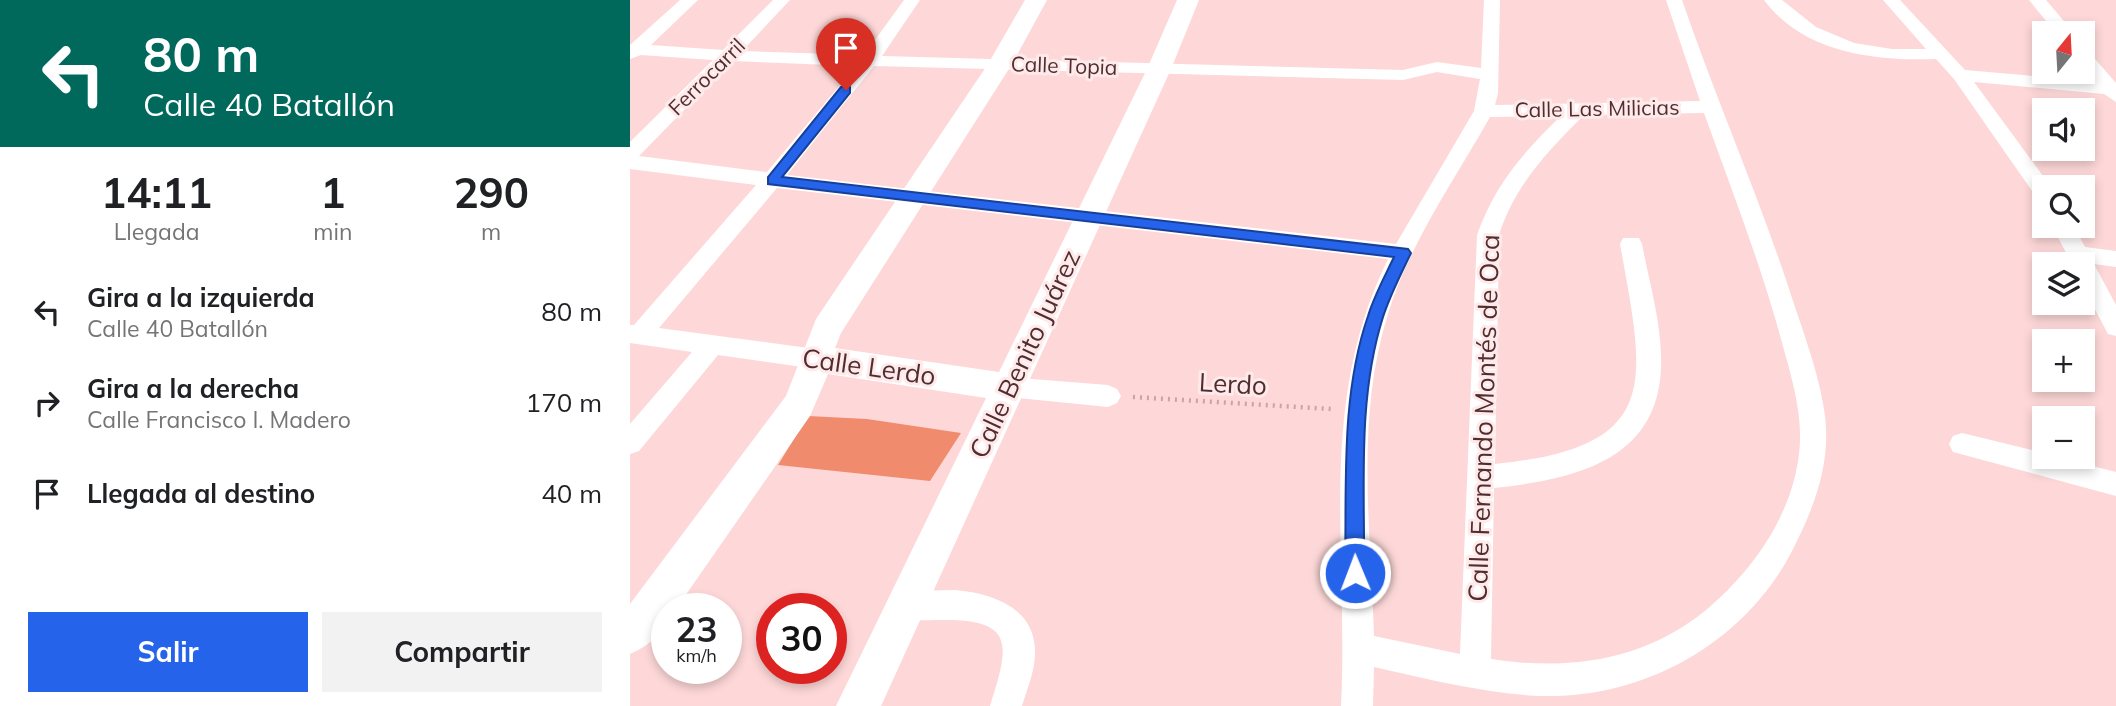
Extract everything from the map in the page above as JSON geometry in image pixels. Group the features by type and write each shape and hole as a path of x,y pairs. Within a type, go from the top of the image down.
{"street":[{"path":"633,52 690,0"},
{"name":"Ferrocarril","path":"630,153 782,0"},
{"path":"635,335 772,180 870,61 912,0"},
{"path":"636,627 798,406 810,386 827,328 915,198 1000,64 1036,0"},
{"name":"Calle Benito Juárez","path":"858,706 1090,217 1188,0"},
{"path":"1357,706 1359,649 1354,546 1357,410 1366,349 1376,314 1403,253 1484,111 1489,75 1492,0"},
{"path":"1359,649 1475,673 1544,680 1616,673 1667,656 1719,620 1765,570 1789,528 1810,477 1814,446 1812,417 1765,245 1711,107 1674,0"},
{"path":"1772,0 1805,27 1844,47 1891,56 1941,54"},
{"path":"1891,0 1960,75 2032,176"},
{"path":"2037,0 2055,21"},
{"name":"Calle Topia","path":"633,52 727,57 1403,75 1437,67 1489,75"},
{"path":"2095,70 2114,91"},
{"path":"1960,75 2114,91"},
{"name":"Calle Las Milicias","path":"1484,111 1711,107"},
{"name":"Calle Fernando Montés de Oca","path":"1475,673 1488,235 1504,191 1519,169 1578,110"},
{"path":"630,162 915,198 1403,253"},
{"path":"1480,477 1544,471 1588,459 1620,440 1645,396 1649,370 1648,346 1631,244"},
{"path":"2095,256 2116,259"},
{"path":"2095,286 2116,327"},
{"name":"Calle Lerdo","path":"635,335 1008,387 1108,396"},
{"path":"630,443 712,345"},
{"path":"1962,444 2116,484"},
{"path":"906,606 983,607 1006,618 1019,643 1015,673 1006,706"}],"path":[{"name":"Lerdo","path":"1108,396 1357,410"}],"building":[{"path":"808,416 867,419 961,433 930,481 778,465"}],"route":[{"path":"846,90 772,180 1403,253 1376,314 1366,349 1357,410 1354,462 1355,573"}]}
